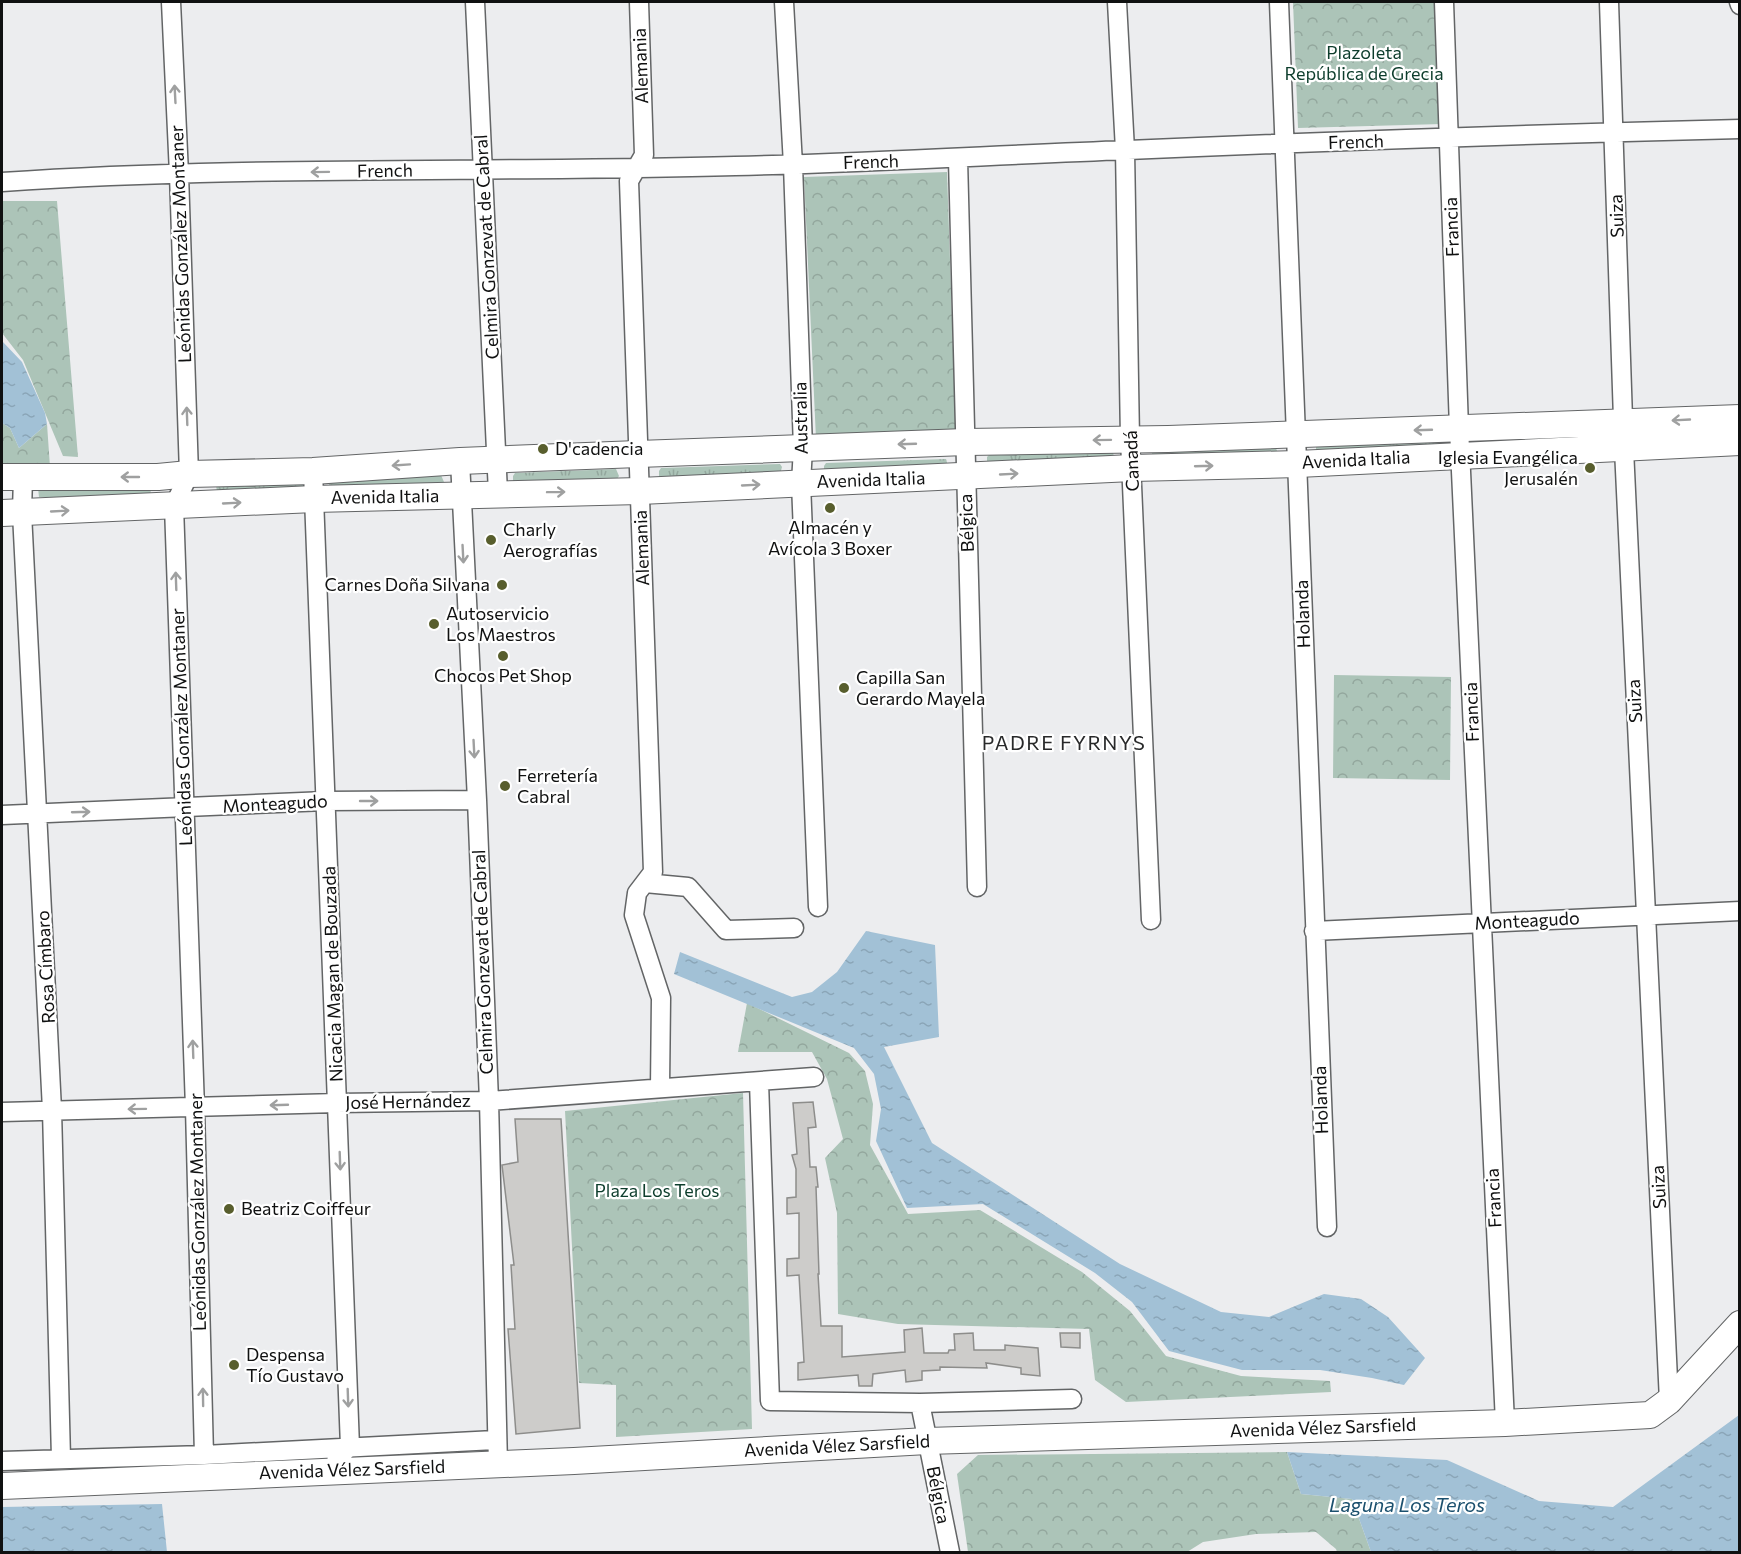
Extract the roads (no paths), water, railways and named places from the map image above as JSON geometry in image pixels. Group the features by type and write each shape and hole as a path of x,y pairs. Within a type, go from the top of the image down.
{"main road":[{"name":"Avenida Italia","path":"12,477 158,477 638,454 966,442 1297,435 1740,417"},
{"name":"Avenida Italia","path":"12,513 314,499 640,491 1132,468 1298,464 1461,454 1740,442"},
{"name":"Avenida Vélez Sarsfield","path":"2,1486 334,1470 496,1452 1505,1423 1650,1414 1669,1401 1740,1324"}],"street":[{"name":"Leónidas González Montaner","path":"171,2 189,474 174,506 195,1108 204,1455"},
{"name":"Celmira Gonzevat de Cabral","path":"475,2 498,493"},
{"name":"Alemania","path":"639,2 644,155 629,181 653,872 637,893 634,915 661,998 660,1088"},
{"name":"Australia","path":"784,2 793,165 803,448 801,483 818,907"},
{"name":"Canadá","path":"1117,2 1125,150 1130,439 1151,920"},
{"name":"Holanda","path":"1279,2 1327,1227"},
{"name":"Francia","path":"1444,2 1459,428 1505,1423"},
{"name":"Suiza","path":"1610,2 1624,448 1669,1401"},
{"name":"French","path":"2,182 179,174 793,165 1125,150 1740,129"},
{"name":"Bélgica","path":"958,159 977,887"},
{"name":"Celmira Gonzevat de Cabral","path":"460,461 489,1101 496,1452"},
{"name":"Nicacia Magan de Bouzada","path":"313,471 350,1447"},
{"name":"Rosa Címbaro","path":"12,477 12,513 38,814 52,1110 61,1458"},
{"name":"Monteagudo","path":"2,815 326,801 477,800"},
{"path":"645,883 688,887 726,930 794,928"},
{"name":"Monteagudo","path":"1314,931 1740,911"},
{"name":"José Hernández","path":"2,1112 489,1101 814,1077"},
{"path":"759,1082 770,1401 920,1402 1072,1399"},
{"name":"Bélgica","path":"920,1402 950,1552"},
{"path":"334,1470 337,1458 350,1447"},
{"name":"Avenida Vélez Sarsfield","path":"2,1461 204,1455 350,1447 496,1452"}],"water":[{"path":"2,341 22,362 45,413 47,424 19,448 10,428 2,423"},
{"path":"866,931 935,945 939,1037 884,1047 932,1143 1120,1264 1221,1312 1269,1317 1324,1294 1361,1299 1388,1317 1425,1358 1404,1385 1320,1370 1242,1370 1169,1351 1132,1302 1095,1273 983,1204 907,1208 876,1141 881,1109 874,1074 854,1048 674,974 680,952 792,997 812,992 837,972"},
{"name":"Laguna Los Teros","path":"1739,1415 1739,1552 1371,1552 1352,1499 1301,1494 1287,1452 1447,1460 1539,1501 1613,1507"},
{"path":"162,1504 167,1552 2,1552 2,1507"}],"place":[{"name":"D'cadencia","path":"543,449"},
{"name":"Iglesia Evangélica Jerusalén","path":"1590,468"},
{"name":"Almacén y Avícola 3 Boxer","path":"830,508"},
{"name":"Charly Aerografías","path":"491,540"},
{"name":"Carnes Doña Silvana","path":"502,585"},
{"name":"Autoservicio Los Maestros","path":"434,624"},
{"name":"Chocos Pet Shop","path":"503,656"},
{"name":"Capilla San Gerardo Mayela","path":"844,688"},
{"name":"Ferretería Cabral","path":"505,786"},
{"name":"Beatriz Coiffeur","path":"229,1209"},
{"name":"Despensa Tío Gustavo","path":"234,1365"}],"district":[{"name":"PADRE FYRNYS","path":"1064,743"}],"park label":[{"name":"Plazoleta República de Grecia","path":"1364,63"},
{"name":"Plaza Los Teros","path":"657,1191"}]}
